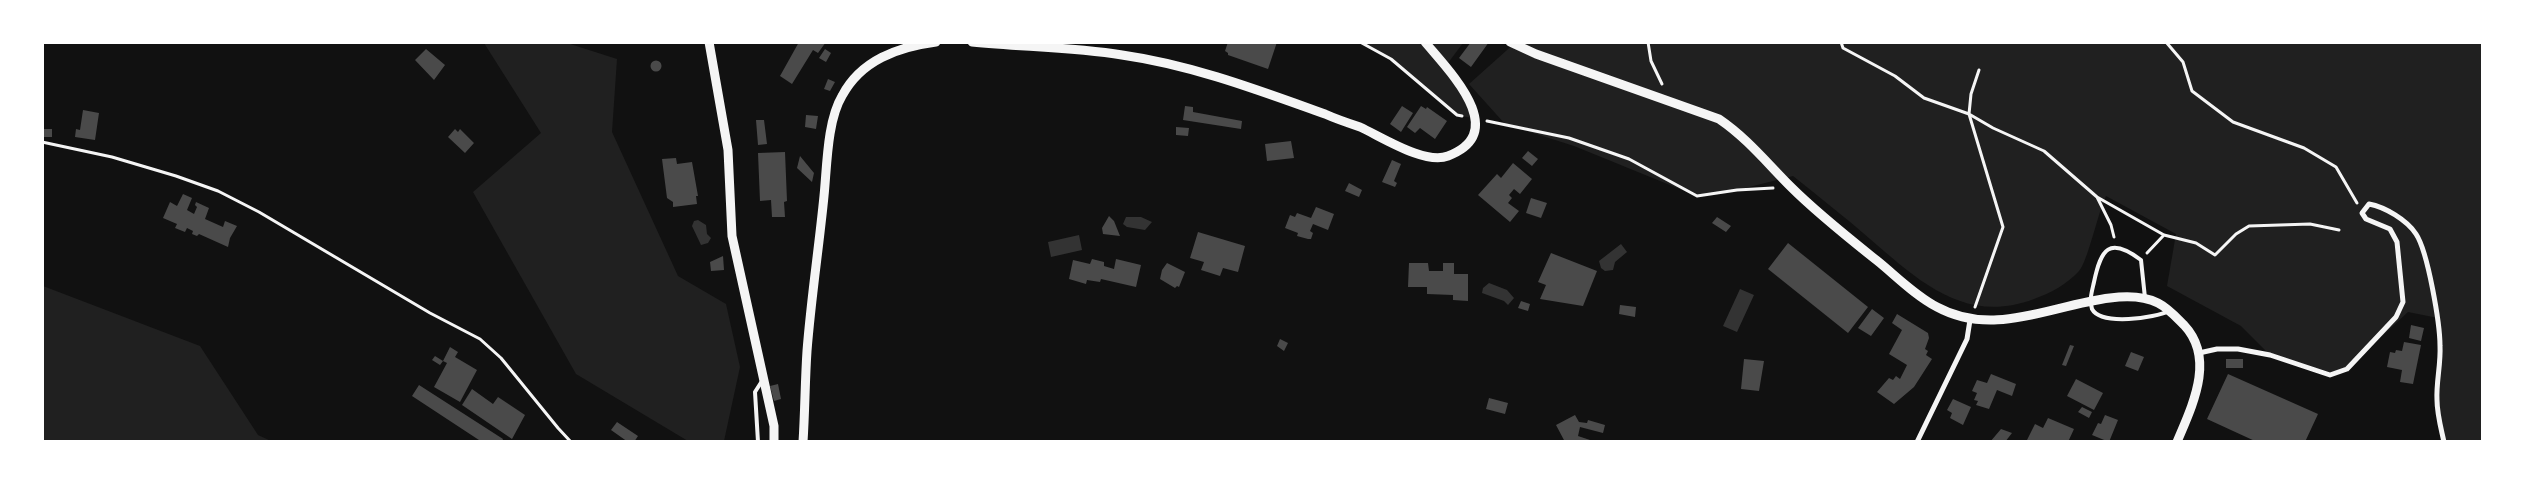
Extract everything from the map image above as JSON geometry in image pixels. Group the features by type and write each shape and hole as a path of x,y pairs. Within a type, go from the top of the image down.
{"street":[{"path":"709,42 728,150 732,236 774,426 774,442"},
{"path":"803,442 808,350 826,173 834,120 841,97 854,78 870,63 892,53 936,42"},
{"path":"972,42 1122,55 1190,69 1250,87 1350,124 1417,154 1434,158 1446,157 1466,144 1477,128 1477,119 1472,105 1425,42"},
{"path":"1510,42 1552,60 1669,100 1719,120 1739,133 1792,188 1937,308 1970,320 2011,320 2090,300 2119,297 2145,298 2160,303 2186,328 2199,352 2202,372 2190,411 2177,442"},
{"path":"2199,352 2216,349 2238,349 2270,355 2330,375 2347,369 2396,317 2403,302 2397,242 2390,230 2366,219 2362,213 2369,204 2379,206 2408,224 2417,234 2422,249 2438,318 2440,347 2436,399 2444,442"},
{"path":"1917,442 1967,339 1970,320"}],"lane":[{"path":"2145,298 2141,260 2127,250 2116,247 2106,251 2099,259 2090,300 2094,311 2100,316 2113,318 2157,317 2170,311"},
{"path":"758,442 755,392 763,379"}],"path":[{"path":"1360,42 1391,59 1457,115 1569,138 1628,159 1698,196 1737,190 1792,188"},
{"path":"1648,42 1652,61 1669,100"},
{"path":"1841,42 1843,48 1894,76 1924,98 1969,114 1992,128 2044,151 2097,197 2164,235 2196,243 2215,255 2236,234 2249,226 2310,224 2338,230"},
{"path":"2166,42 2183,62 2192,92 2233,122 2304,148 2336,167 2355,201 2364,208"},
{"path":"1970,320 2003,227 1969,114 1971,94 1979,70"},
{"path":"42,142 112,157 176,176 218,191 259,212 430,313 480,339 501,358 571,442"},
{"path":"2097,197 2111,224 2116,247"},
{"path":"2141,260 2164,235"}],"shaded area":[{"path":"1516,42 2482,43 2482,441 2444,441 2438,395 2438,318 2408,312 2347,369 2330,375 2270,355 2241,326 2167,286 2176,234 2106,196 2082,266 2069,280 2040,297 2009,306 1986,306 1965,303 1944,294 1907,270 1793,176 1737,190 1697,196 1574,146 1505,124 1469,84"},
{"path":"484,43 567,43 617,59 612,132 678,276 726,304 740,367 724,441 688,441 576,374 473,192 541,133"},
{"path":"1360,43 1463,43 1445,67 1477,119 1457,115 1391,59"},
{"path":"1126,217 1141,217 1152,222 1145,230 1127,227 1123,224"},
{"path":"698,220 706,225 707,234 711,238 708,243 701,245 692,226 694,221"},
{"path":"1079,235 1082,250 1051,257 1048,242"},
{"path":"1621,244 1627,252 1615,262 1613,270 1605,271 1601,268 1599,261"},
{"path":"1489,283 1507,290 1514,298 1508,305 1504,301 1482,293 1483,288"},
{"path":"43,286 200,346 258,435 271,441 43,441"},
{"path":"1740,289 1754,295 1737,332 1723,326"}],"building":[{"path":"799,42 826,42 818,53 813,50 792,84 780,76"},
{"path":"1228,42 1277,42 1268,69 1228,55 1225,51"},
{"path":"1471,42 1489,42 1471,67 1459,58"},
{"path":"426,49 445,65 434,80 415,60"},
{"path":"825,49 831,53 826,62 819,58"},
{"path":"656,60 662,66 656,72 650,66"},
{"path":"828,79 835,82 830,91 824,89"},
{"path":"1185,106 1193,107 1193,112 1242,121 1241,129 1183,120"},
{"path":"1402,106 1413,113 1401,132 1390,124"},
{"path":"1421,106 1426,109 1427,107 1447,121 1435,139 1420,128 1415,133 1407,127"},
{"path":"83,110 99,113 95,140 75,137 76,129 80,130"},
{"path":"806,115 818,116 816,129 805,127"},
{"path":"756,120 764,120 767,144 758,145"},
{"path":"1176,127 1189,128 1188,136 1176,135"},
{"path":"42,129 52,129 52,137 42,137"},
{"path":"455,129 458,132 460,129 474,143 465,153 448,137"},
{"path":"1291,141 1294,158 1267,161 1265,144"},
{"path":"1528,151 1538,159 1532,166 1522,158"},
{"path":"785,152 787,201 784,202 785,217 772,217 771,200 760,201 758,153"},
{"path":"800,156 814,173 812,182 797,168"},
{"path":"676,158 677,164 692,162 698,196 696,196 697,204 673,207 673,202 667,198 662,159"},
{"path":"1392,160 1401,164 1394,181 1397,183 1395,187 1382,182"},
{"path":"1513,163 1532,179 1520,194 1514,189 1509,195 1512,198 1508,203 1519,211 1510,222 1478,195 1497,174 1501,178"},
{"path":"1349,183 1362,190 1359,197 1345,191"},
{"path":"183,194 192,198 187,210 194,214 197,207 195,205 196,202 209,208 205,219 223,227 225,221 237,226 230,238 228,247 199,234 197,236 192,234 193,231 187,228 185,232 175,228 177,224 163,218 170,202 177,206"},
{"path":"1531,198 1547,203 1541,218 1526,213"},
{"path":"1316,207 1334,214 1328,230 1313,224 1310,231 1313,233 1311,239 1308,239 1297,236 1298,233 1285,228 1290,215 1295,217 1297,213 1311,218"},
{"path":"1109,216 1114,221 1120,236 1103,234 1102,228"},
{"path":"1717,217 1731,226 1726,232 1712,223"},
{"path":"1198,232 1245,246 1238,272 1223,268 1220,276 1201,270 1204,262 1190,258"},
{"path":"1788,243 1868,307 1848,333 1768,269"},
{"path":"1551,253 1597,271 1583,306 1540,299 1546,285 1538,282"},
{"path":"723,256 724,270 711,271 710,262"},
{"path":"1092,259 1104,262 1104,266 1114,269 1116,259 1141,265 1136,287 1101,279 1100,282 1087,280 1086,284 1069,279 1073,260 1090,264"},
{"path":"1167,263 1185,272 1179,287 1175,288 1160,279 1162,270"},
{"path":"1409,263 1428,263 1429,271 1443,271 1443,263 1454,263 1454,274 1468,274 1468,301 1453,300 1453,295 1427,294 1427,287 1408,287"},
{"path":"1521,301 1530,304 1528,311 1518,308"},
{"path":"1620,305 1636,307 1635,317 1619,314"},
{"path":"1872,309 1884,318 1871,336 1858,328"},
{"path":"1897,314 1928,333 1929,338 1925,349 1928,351 1926,355 1932,359 1914,387 1894,404 1877,392 1889,378 1893,380 1896,376 1900,379 1907,365 1889,354 1902,330 1892,323"},
{"path":"2411,325 2424,328 2421,341 2409,338"},
{"path":"1280,339 1288,343 1284,351 1277,346"},
{"path":"2404,342 2421,345 2413,384 2400,382 2402,370 2387,367 2390,352 2402,351"},
{"path":"2070,345 2074,346 2066,366 2062,365"},
{"path":"450,347 458,352 455,357 477,370 460,402 434,387 447,363 443,361"},
{"path":"2131,352 2144,357 2138,371 2125,366"},
{"path":"435,356 443,361 440,365 432,360"},
{"path":"1744,359 1764,361 1759,391 1741,389"},
{"path":"2226,359 2243,359 2243,368 2226,368"},
{"path":"1991,374 2016,384 2012,396 1997,390 1989,409 1976,405 1978,401 1974,400 1977,393 1972,391 1977,380 1987,383"},
{"path":"2228,374 2318,414 2305,442 2257,442 2207,419"},
{"path":"2076,379 2103,393 2094,410 2067,396"},
{"path":"778,384 781,399 774,401 770,386"},
{"path":"419,385 503,439 502,442 482,442 412,396"},
{"path":"472,389 493,404 498,397 525,415 512,439 462,405"},
{"path":"1489,398 1508,403 1505,414 1486,409"},
{"path":"1953,399 1971,407 1963,425 1950,418 1952,413 1947,410"},
{"path":"2082,407 2092,412 2089,418 2078,412"},
{"path":"1575,415 1579,422 1587,423 1588,420 1605,425 1603,433 1580,427 1578,436 1596,442 1565,442 1556,425"},
{"path":"2105,415 2118,420 2109,442 2092,435 2098,423 2101,424"},
{"path":"2048,418 2074,429 2068,442 2026,442 2035,424 2043,428"},
{"path":"617,422 638,436 634,442 628,442 611,430"},
{"path":"2001,429 2012,433 2005,442 1990,442"}]}
